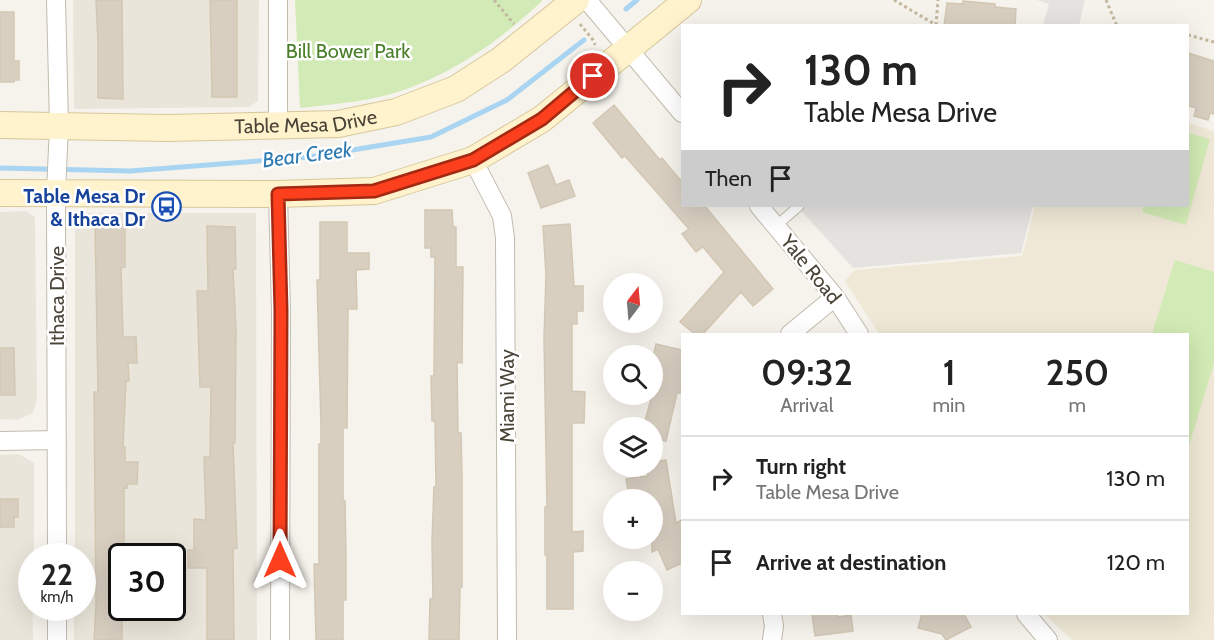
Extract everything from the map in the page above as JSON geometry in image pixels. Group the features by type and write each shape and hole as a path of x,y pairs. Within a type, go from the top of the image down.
{"street":[{"name":"Ithaca Drive","path":"56,0 59,136 57,543"},
{"path":"278,0 278,125"},
{"path":"587,0 681,112"},
{"path":"0,193 57,184 278,194 374,191 473,160 542,119 688,0"},
{"name":"Table Mesa Drive","path":"0,125 59,136 167,128 338,124 396,112 456,89 577,10"},
{"name":"Miami Way","path":"473,160 502,216 505,238 507,640"},
{"path":"278,194 281,311 279,640"},
{"name":"Yale Road","path":"760,207 835,297 859,333"},
{"path":"791,333 835,297"},
{"path":"0,441 57,440"},
{"path":"772,615 774,626 772,640"},
{"path":"1027,615 1048,640"},
{"path":"57,621 57,640"}],"lane":[{"path":"776,226 798,207"}],"path":[{"path":"494,0 515,26"},
{"path":"894,0 934,24"},
{"path":"936,24 938,0"},
{"path":"1106,0 1116,24"},
{"path":"577,10 595,45"},
{"path":"1189,35 1214,42"}],"shaded area":[{"path":"73,0 259,0 258,101 249,107 74,109"},
{"path":"1037,0 1085,0 1079,24 1043,24 1049,4"},
{"path":"1189,123 1214,131 1214,640 1072,640 1045,615 1189,615 1189,333 878,333 845,281 855,270 1022,256 1035,207 1189,207"},
{"path":"798,207 1033,207 1021,253 853,268"},
{"path":"26,211 35,217 37,399 33,413 17,420 0,419 0,212"},
{"path":"77,213 256,213 257,640 74,640 74,621 96,621 96,543 75,543 75,220"},
{"path":"19,454 34,463 34,543 18,543 18,621 33,621 33,640 0,640 0,455"}],"green space":[{"name":"Bill Bower Park","path":"295,0 543,0 513,27 480,51 464,62 428,80 383,96 300,108"},
{"path":"1189,133 1210,139 1186,225 1142,212 1144,207 1189,207"},
{"path":"1175,260 1214,272 1214,363 1189,446 1189,333 1152,333"}],"building":[{"path":"96,0 122,0 123,99 98,98"},
{"path":"210,0 237,0 237,97 212,97"},
{"path":"963,1 995,4 995,7 1016,9 1015,24 944,24 947,3 963,4"},
{"path":"0,12 14,12 14,61 19,61 19,80 14,80 14,82 0,82"},
{"path":"1189,53 1214,61 1214,114 1210,113 1208,120 1194,116 1196,108 1189,106"},
{"path":"614,105 660,160 662,158 681,181 681,207 706,207 773,289 753,306 741,292 704,333 694,333 680,322 724,272 703,247 696,252 682,234 689,229 625,156 622,158 593,123"},
{"path":"548,165 556,185 569,180 575,196 541,208 528,173"},
{"path":"425,210 452,210 453,227 456,227 456,267 463,267 462,363 457,362 458,433 461,433 462,475 462,587 460,587 459,640 429,640 430,599 433,599 432,541 434,487 436,487 435,421 432,421 431,376 434,376 435,257 431,257 431,248 425,248"},
{"path":"320,222 347,222 347,253 369,253 369,269 356,270 357,309 348,309 347,428 343,428 346,600 343,600 343,640 316,640 314,564 319,564 319,444 321,444 317,280 320,280"},
{"path":"95,224 125,224 125,267 121,268 123,337 136,337 137,363 128,363 129,381 126,381 123,447 125,447 125,462 138,462 137,484 127,484 127,488 124,487 124,543 108,543 108,621 122,621 122,640 94,640 96,543 94,392 98,392"},
{"path":"570,224 574,286 583,286 583,311 577,311 577,324 572,324 572,391 585,392 584,423 572,423 572,532 583,531 583,551 573,552 573,609 547,609 544,338 546,275 543,226"},
{"path":"207,226 235,227 236,269 233,269 236,330 235,443 233,443 237,548 233,549 234,640 207,640 207,568 188,568 188,550 194,550 194,519 206,520 204,457 210,457 211,387 200,387 197,291 208,291"},
{"path":"663,346 681,350 681,388 680,393 677,393 666,441 663,440 663,417 646,417 649,405 663,405"},
{"path":"0,348 14,348 15,395 0,395"},
{"path":"663,460 666,460 676,523 681,520 681,563 667,570 658,549 663,549 663,489 628,489 626,479 663,477"},
{"path":"0,499 18,499 18,517 14,517 14,527 0,527"},
{"path":"812,615 837,615 838,617 851,615 853,631 815,636"},
{"path":"922,615 965,615 971,627 946,640 942,634 918,628"}],"waterway":[{"name":"Bear Creek","path":"626,9 637,0"},
{"name":"Bear Creek","path":"0,168 130,171 310,157 431,137 507,100 584,40"}],"place":[{"name":"Table Mesa Dr & Ithaca Dr","path":"166,207"}],"route":[{"path":"280,560 281,311 278,194 374,191 473,160 542,119 593,76"}]}
